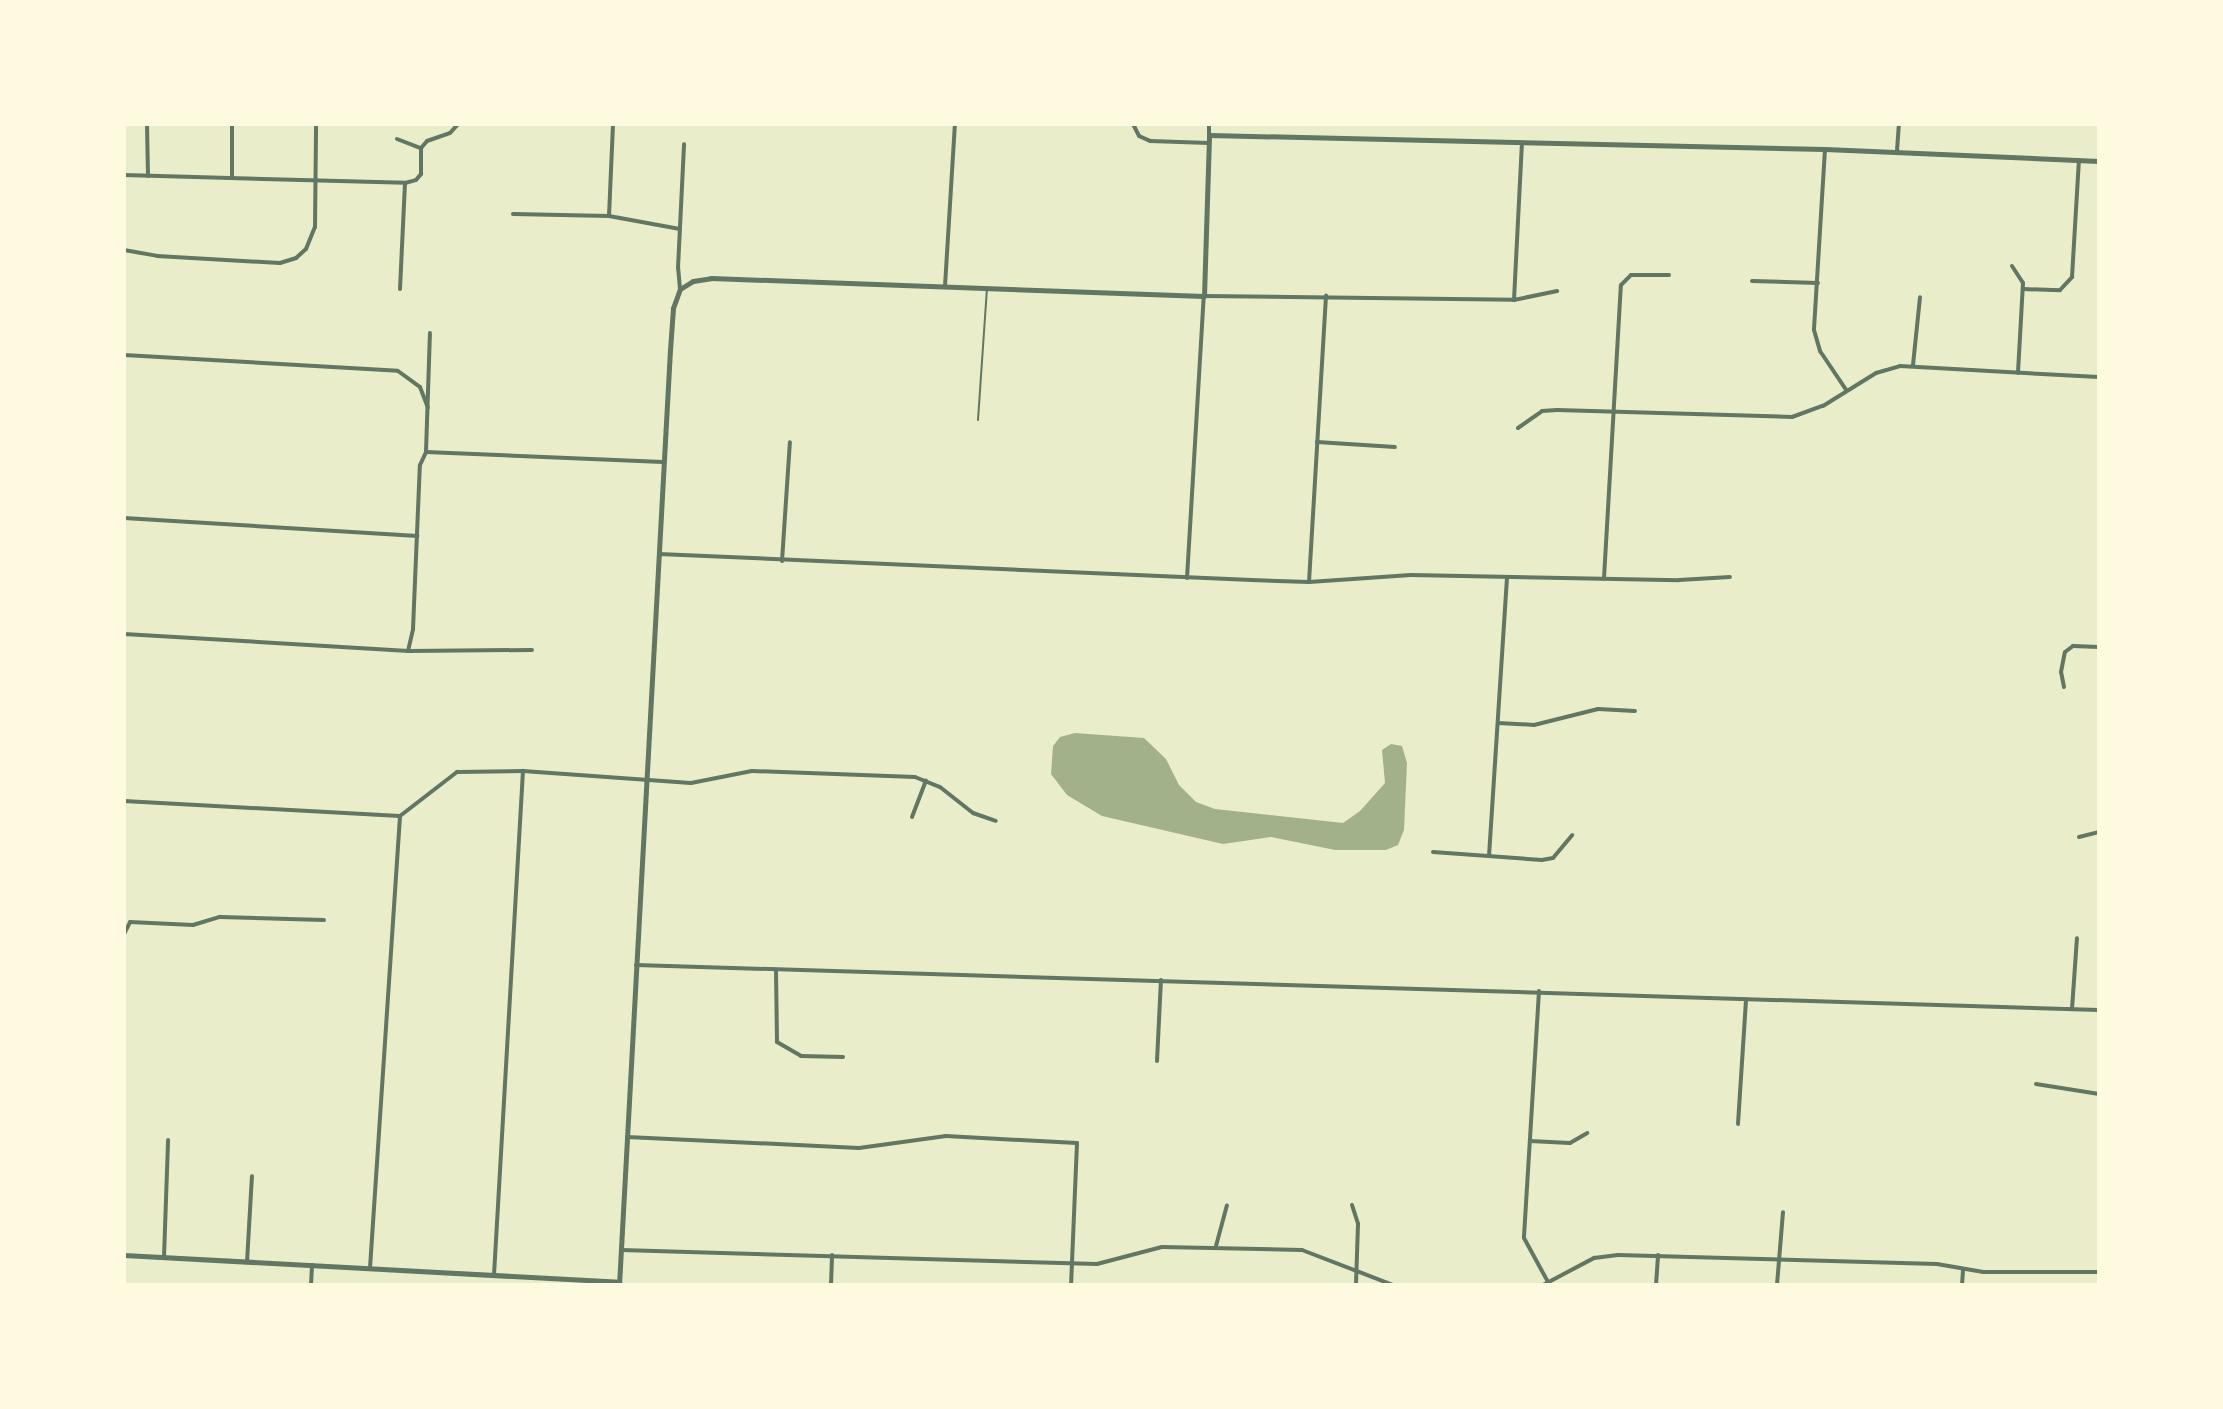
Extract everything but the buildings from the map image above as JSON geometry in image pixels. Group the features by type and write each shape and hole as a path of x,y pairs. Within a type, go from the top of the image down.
{"street":[{"path":"147,124 148,176"},
{"path":"232,124 232,178"},
{"path":"124,250 157,256 288,262 306,249 313,239 317,188 314,179 316,124"},
{"path":"124,175 405,183 416,180 421,174 421,148 429,139 450,133 458,124"},
{"path":"609,216 613,124"},
{"path":"945,286 955,124"},
{"path":"1133,124 1139,136 1150,141 1209,143"},
{"path":"1187,578 1204,296 1209,124"},
{"path":"1897,151 1899,124"},
{"path":"1209,135 1897,151 2099,161"},
{"path":"397,139 421,148"},
{"path":"1514,300 1522,142"},
{"path":"124,1255 619,1283 673,308 680,289 684,144"},
{"path":"1825,149 1815,338 1847,391"},
{"path":"2023,289 2060,290 2067,286 2073,265 2079,160"},
{"path":"400,289 405,183"},
{"path":"513,214 609,216 680,229"},
{"path":"2012,266 2023,283 2018,373"},
{"path":"1604,578 1624,278 1631,275 1669,275"},
{"path":"680,289 693,281 711,278 1204,296 1514,300 1557,291"},
{"path":"1752,281 1818,283"},
{"path":"1309,582 1326,296"},
{"path":"1913,365 1920,297"},
{"path":"408,651 413,629 420,465 426,452 430,333"},
{"path":"124,355 398,371 420,387 428,408"},
{"path":"1518,428 1542,411 1792,417 1823,406 1886,369 1913,365 2099,377"},
{"path":"782,561 790,442"},
{"path":"1317,442 1395,447"},
{"path":"426,452 664,462"},
{"path":"124,518 417,536"},
{"path":"659,554 1309,582 1411,575 1679,580 1730,577"},
{"path":"1489,856 1507,578"},
{"path":"124,634 408,651 532,650"},
{"path":"2064,687 2061,672 2065,652 2073,646 2099,647"},
{"path":"1498,723 1534,725 1598,709 1635,711"},
{"path":"494,1275 523,771"},
{"path":"124,801 400,816 457,772 523,771 691,783 752,771 902,776 926,781 973,813 996,821"},
{"path":"912,817 926,781"},
{"path":"370,1268 400,816"},
{"path":"2079,837 2099,832"},
{"path":"1433,852 1553,858 1572,835"},
{"path":"124,934 130,922 193,925 220,917 324,920"},
{"path":"2072,1009 2077,938"},
{"path":"636,965 2099,1010"},
{"path":"776,970 777,1042 801,1056 843,1057"},
{"path":"1157,1061 1161,980"},
{"path":"1539,991 1524,1238 1546,1284 1594,1258 1658,1255 1937,1264 1963,1270 2099,1272"},
{"path":"1738,1124 1746,999"},
{"path":"2036,1084 2099,1094"},
{"path":"1530,1141 1570,1143 1587,1133"},
{"path":"626,1137 859,1148 946,1136 1077,1143 1071,1285"},
{"path":"164,1257 168,1140"},
{"path":"247,1262 252,1176"},
{"path":"1216,1246 1227,1205"},
{"path":"1352,1205 1358,1224 1356,1285"},
{"path":"1777,1285 1783,1212"},
{"path":"621,1250 1097,1264 1162,1247 1216,1246 1302,1250 1393,1285"},
{"path":"831,1285 833,1254"},
{"path":"1656,1285 1658,1255"},
{"path":"311,1285 312,1265"},
{"path":"1962,1285 1963,1270"}],"lane":[{"path":"978,420 987,288"}],"shaded area":[{"path":"1075,733 1144,738 1166,759 1179,785 1196,802 1215,809 1343,823 1360,811 1385,783 1382,750 1391,744 1402,746 1407,763 1404,830 1398,845 1386,850 1335,850 1271,837 1223,844 1102,816 1067,795 1051,774 1053,746 1060,737"}]}
